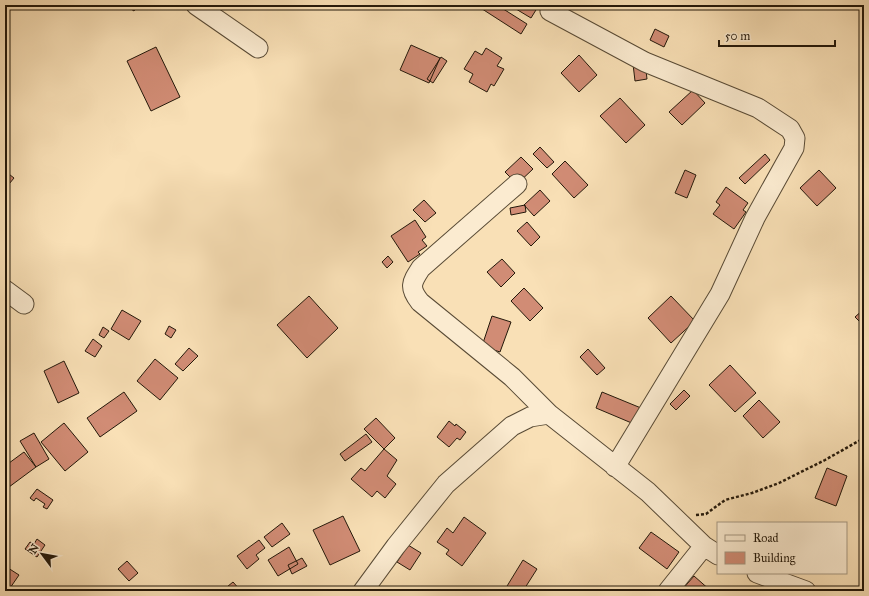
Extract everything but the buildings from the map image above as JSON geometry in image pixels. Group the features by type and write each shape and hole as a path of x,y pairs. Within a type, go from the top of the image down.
{"street":[{"path":"196,5 258,48"},
{"path":"550,11 645,62 758,108 790,128 795,138 794,148 755,218 720,294 615,467"},
{"path":"517,184 421,268 412,282 413,293 420,302 512,377 549,414 648,492 711,550 668,591"},
{"path":"5,290 24,304"},
{"path":"363,591 396,546 446,484 512,426 530,417 549,414"},
{"path":"758,574 774,586 806,591"}],"path":[{"path":"676,519 688,515 706,514 725,500 752,493 779,483 864,438"}]}
